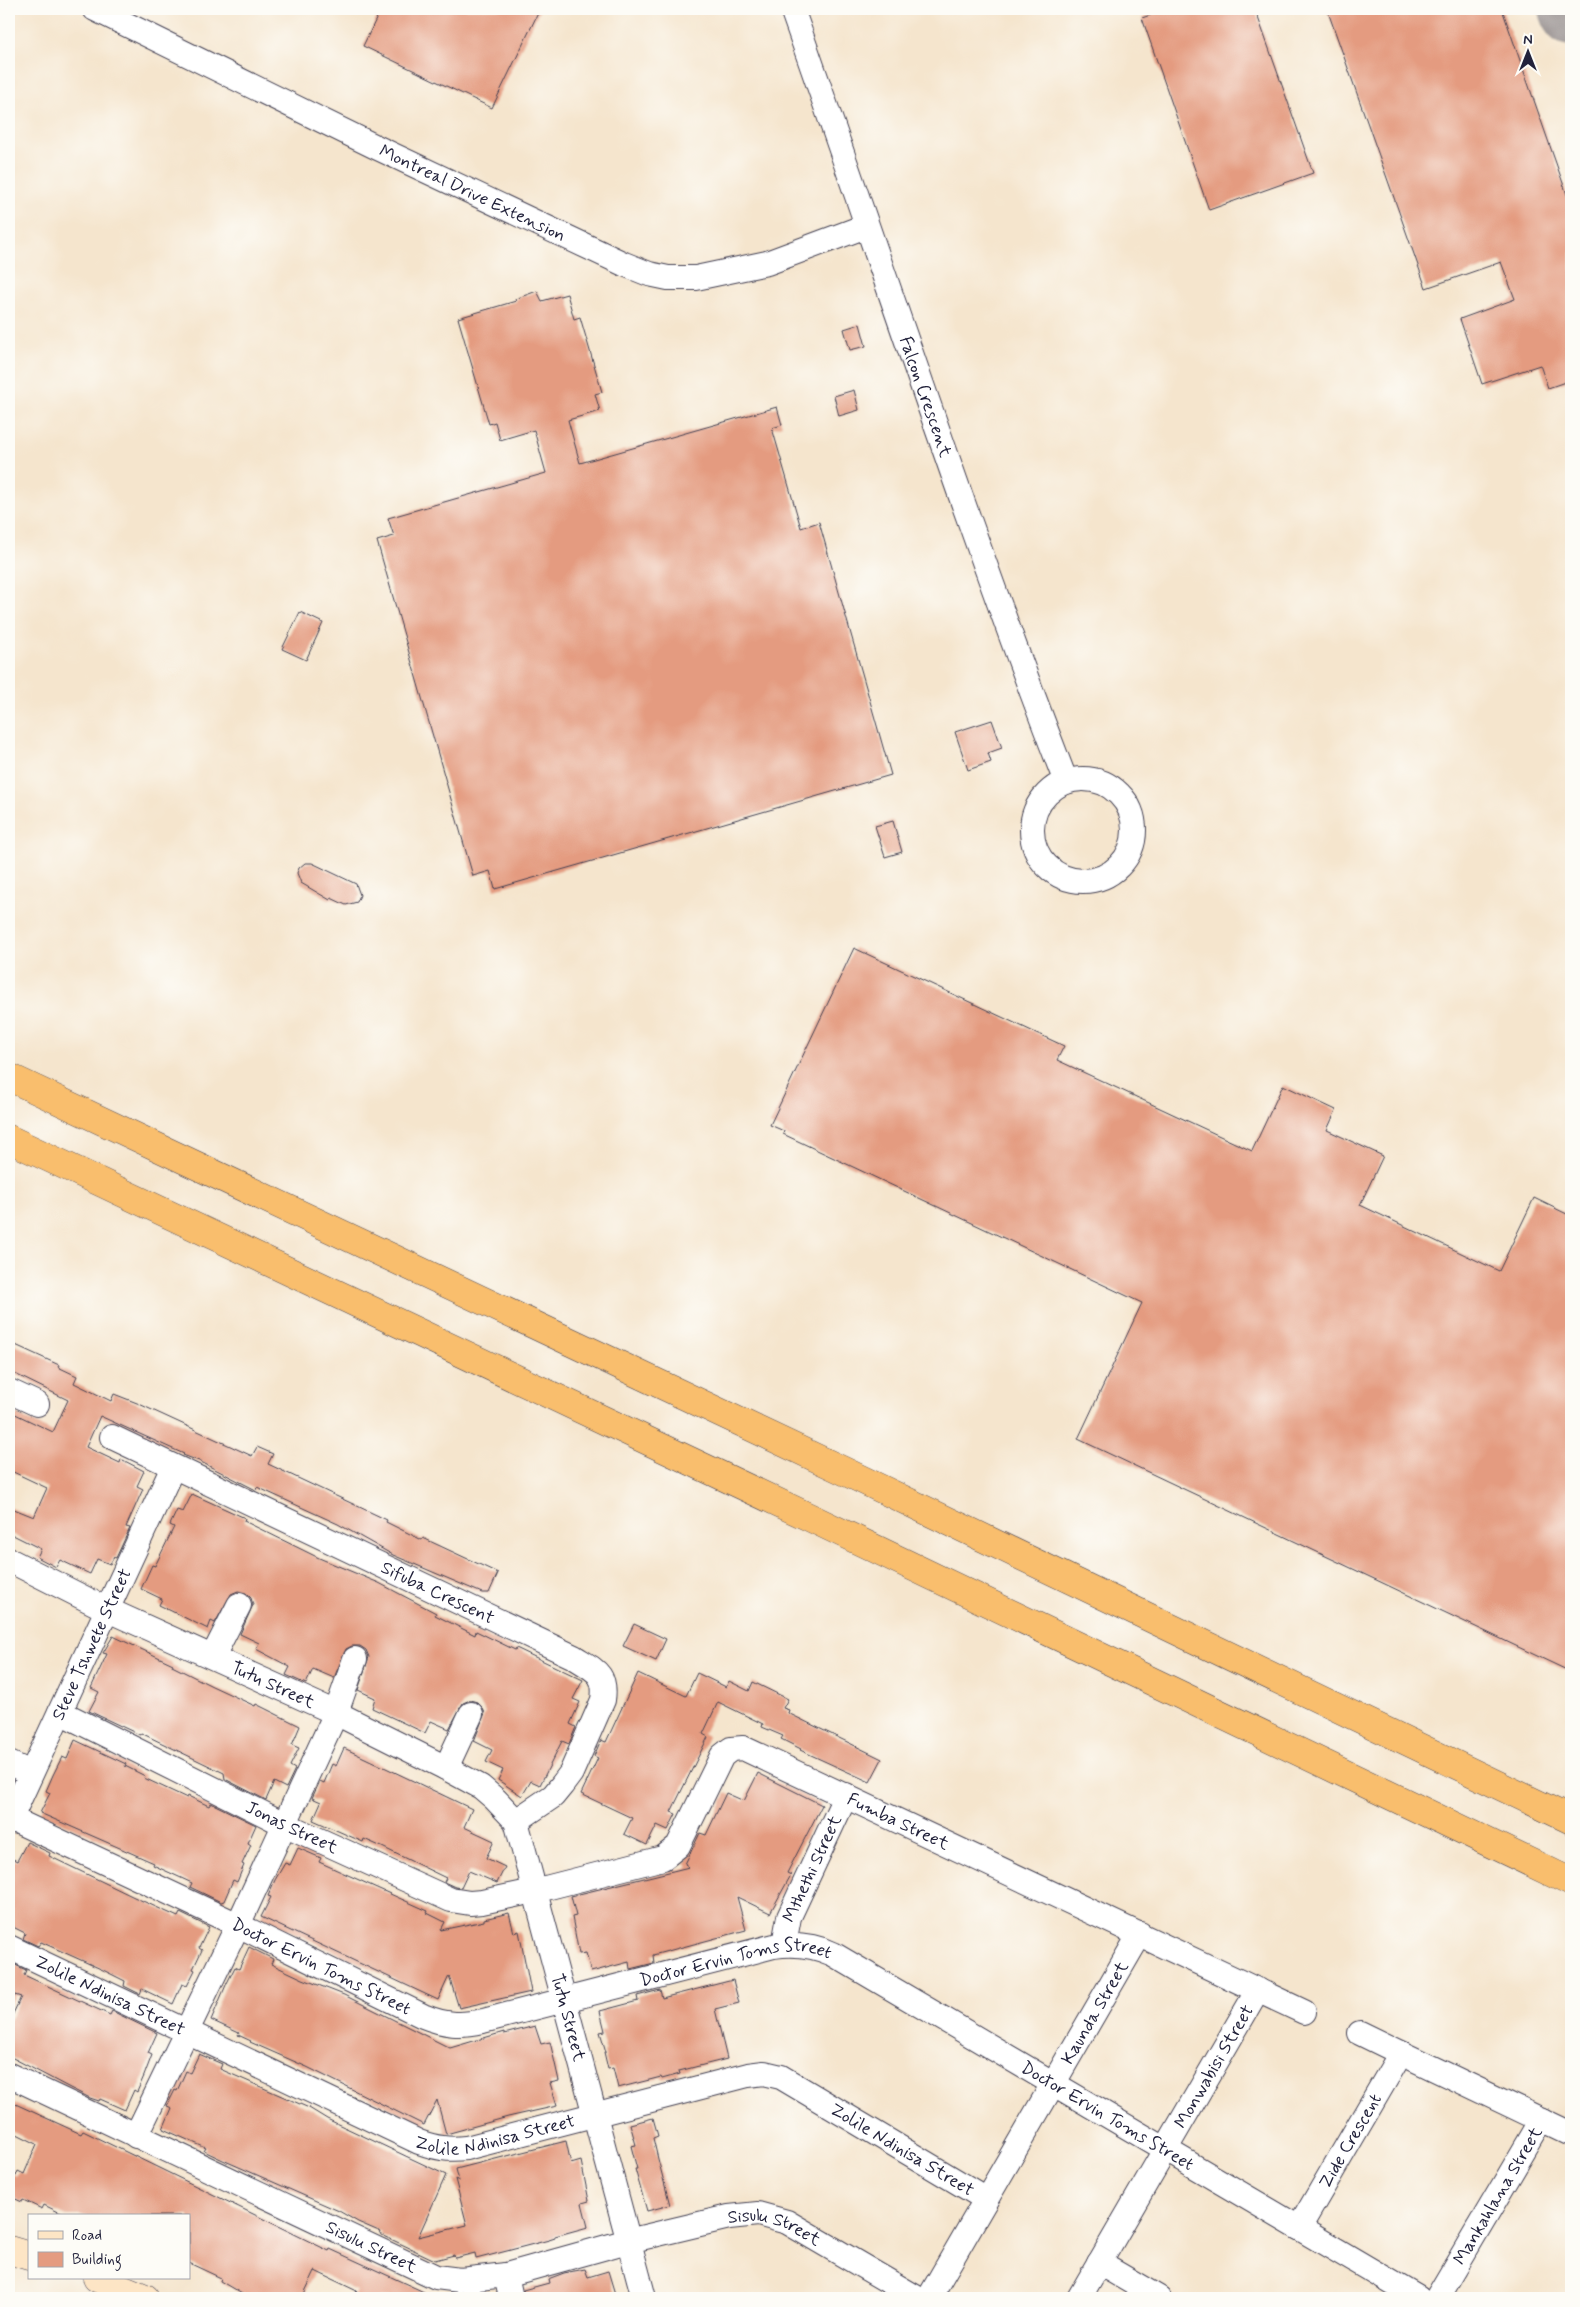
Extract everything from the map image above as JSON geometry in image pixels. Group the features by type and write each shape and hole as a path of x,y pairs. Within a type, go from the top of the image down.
{"highway":[{"path":"9,1077 844,1471 1571,1820"},
{"path":"9,1138 811,1518 1571,1882"}],"street":[{"name":"Montreal Drive Extension","path":"94,9 414,165 649,274 668,278 696,278 767,263 866,226"},
{"name":"Falcon Crescent","path":"792,9 994,589 1066,782"},
{"path":"1082,779 1098,781 1124,799 1131,813 1134,831 1131,848 1122,864 1108,875 1091,881 1074,880 1057,874 1043,863 1035,847 1032,832 1034,816 1040,801 1052,790 1066,782 1082,779"},
{"path":"9,1391 37,1404"},
{"name":"Sifuba Crescent","path":"112,1437 574,1658 599,1673 605,1689 603,1700 571,1773 553,1796 516,1821"},
{"name":"Steve Tshwete Street","path":"10,1820 173,1467"},
{"name":"Tutu Street","path":"9,1560 108,1610 336,1713 446,1768 480,1787 495,1799 516,1821 644,2298"},
{"name":"Tutu Street","path":"213,1656 240,1605"},
{"name":"Tutu Street","path":"336,1713 355,1658"},
{"name":"Jonas Street","path":"60,1712 284,1824 451,1900 476,1903 534,1891"},
{"path":"136,2136 185,2030 238,1925 336,1713"},
{"path":"446,1768 472,1714"},
{"name":"Fumba Street","path":"534,1891 656,1861 670,1854 678,1846 719,1761 731,1749 737,1747 749,1750 846,1795 1304,2012"},
{"path":"9,1763 31,1773"},
{"name":"Mthethi Street","path":"784,1944 790,1917 846,1795"},
{"name":"Doctor Ervin Toms Street","path":"10,1820 238,1925 423,2016 448,2025 463,2025 483,2021 784,1944 807,1945 833,1954 1418,2298"},
{"name":"Kaunda Street","path":"929,2298 1140,1934"},
{"name":"Zolile Ndinisa Street","path":"9,1947 418,2142 438,2149 466,2148 756,2073 773,2075 986,2199"},
{"name":"Monwabisi Street","path":"1079,2298 1258,1990"},
{"path":"1360,2032 1571,2134"},
{"name":"Zide Crescent","path":"1299,2228 1402,2052"},
{"name":"Sisulu Street","path":"9,2075 436,2277 460,2280 506,2275 628,2242 744,2215 772,2217 787,2222 917,2298"},
{"name":"Mankahlana Street","path":"1437,2298 1542,2120"},
{"path":"9,2250 28,2256"},
{"path":"1099,2262 1159,2298"},
{"path":"506,2275 511,2298"},
{"path":"103,2280 145,2298"}],"building":[{"path":"381,9 540,9 492,108 363,46"},
{"path":"1167,9 1255,9 1313,173 1209,210 1142,18"},
{"path":"1327,9 1502,9 1571,206 1571,380 1548,388 1540,365 1482,384 1460,319 1515,299 1501,262 1426,288"},
{"path":"537,291 542,301 567,294 574,319 580,317 602,392 595,394 600,411 568,420 580,463 777,407 782,425 772,428 801,528 819,522 891,775 495,889 490,871 473,876 377,541 394,536 388,518 546,473 534,430 500,440 495,422 489,424 458,318 516,301 515,299"},
{"path":"860,324 866,346 850,350 844,329"},
{"path":"854,390 859,410 839,416 834,396"},
{"path":"300,612 323,623 306,660 282,649"},
{"path":"992,720 1002,748 988,753 991,762 968,770 955,732"},
{"path":"893,821 902,852 885,857 875,826"},
{"path":"305,863 312,863 356,884 360,895 357,902 346,905 331,898 330,900 301,883 297,873 299,868"},
{"path":"854,948 1064,1046 1057,1060 1252,1151 1283,1085 1336,1110 1327,1130 1383,1156 1360,1205 1499,1271 1534,1198 1571,1216 1571,1672 1078,1439 1142,1303 783,1134 784,1131 770,1125"},
{"path":"9,1342 59,1365 58,1367 77,1376 74,1383 111,1401 114,1394 252,1456 257,1447 273,1454 268,1464 387,1520 386,1522 422,1540 423,1538 498,1573 489,1593 482,1593 393,1555 338,1524 257,1487 256,1490 199,1461 100,1416 86,1447 120,1463 121,1459 144,1471 137,1486 143,1489 126,1527 130,1528 116,1558 114,1557 110,1564 97,1559 90,1574 60,1560 56,1567 37,1557 41,1549 9,1533 9,1507 34,1517 47,1488 9,1470 9,1411 53,1432 68,1400 9,1371"},
{"path":"192,1494 245,1518 244,1521 319,1558 379,1583 475,1635 476,1631 583,1680 573,1699 580,1702 570,1724 576,1727 569,1744 562,1741 540,1785 531,1781 522,1796 498,1780 503,1770 486,1762 492,1750 474,1741 485,1713 477,1702 470,1700 463,1703 449,1729 431,1721 425,1733 372,1708 375,1698 358,1690 369,1657 366,1650 360,1646 352,1646 346,1649 334,1678 313,1669 306,1684 286,1675 290,1667 256,1649 259,1643 240,1634 253,1605 251,1598 246,1593 238,1591 231,1594 215,1623 211,1621 208,1629 159,1605 162,1599 141,1589 152,1565 155,1566 174,1527 170,1525 177,1510 183,1512"},
{"path":"634,1624 666,1639 656,1661 623,1646"},
{"path":"113,1636 173,1664 172,1666 212,1686 255,1706 256,1704 300,1726 292,1745 299,1748 290,1766 295,1769 286,1788 274,1782 266,1800 225,1779 224,1773 141,1733 140,1735 89,1711 99,1692 91,1688 107,1654 103,1653"},
{"path":"638,1673 686,1696 697,1673 726,1687 729,1681 749,1691 753,1682 788,1699 783,1708 789,1710 788,1713 882,1759 870,1782 800,1750 781,1739 783,1736 762,1727 763,1724 718,1702 703,1734 708,1737 671,1812 676,1814 668,1830 657,1825 647,1845 624,1834 632,1818 581,1794 598,1758 594,1756 601,1740 606,1742"},
{"path":"75,1740 126,1764 125,1766 145,1776 144,1778 187,1798 188,1796 209,1806 211,1803 256,1825 248,1843 251,1845 242,1864 244,1865 237,1882 233,1880 224,1901 221,1902 190,1887 192,1883 153,1865 154,1863 40,1813 50,1793 46,1791 53,1775 62,1757 67,1759"},
{"path":"344,1748 472,1809 464,1827 494,1841 486,1858 505,1867 497,1883 469,1871 461,1888 455,1887 444,1882 446,1878 382,1847 364,1839 363,1842 313,1820 321,1802 312,1798 320,1781 324,1783 332,1764 336,1766"},
{"path":"758,1773 822,1805 787,1873 791,1875 770,1913 737,1897 746,1930 653,1955 654,1963 630,1969 629,1962 591,1972 586,1953 579,1954 572,1917 576,1916 571,1896 689,1867 685,1864 700,1833 706,1835 726,1793 744,1801"},
{"path":"27,1842 50,1853 49,1856 134,1897 178,1917 180,1913 209,1927 199,1948 202,1950 193,1969 195,1970 187,1986 182,1984 173,2004 142,1989 140,1994 124,1986 125,1981 41,1942 38,1946 23,1939 25,1933 9,1925 9,1857 17,1861"},
{"path":"298,1848 321,1858 319,1862 428,1911 427,1913 445,1922 441,1930 484,1921 484,1919 509,1913 514,1933 519,1931 531,1992 459,2008 449,1976 438,2000 261,1917 271,1897 268,1896 275,1880 285,1863 290,1865"},
{"path":"249,1947 273,1959 271,1964 344,1995 450,2048 504,2032 504,2034 535,2026 541,2044 550,2042 559,2081 550,2083 557,2106 446,2134 437,2100 424,2125 307,2067 250,2042 238,2035 239,2033 211,2020 235,1967 239,1969"},
{"path":"11,1963 26,1970 24,1975 110,2015 112,2011 157,2033 148,2053 152,2055 144,2076 137,2092 134,2090 125,2110 100,2099 99,2101 90,2098 9,2056 9,2022 21,1997 15,1995 9,2007 9,1968"},
{"path":"733,1980 739,2003 715,2009 727,2059 679,2071 680,2074 662,2079 661,2077 618,2088 613,2068 608,2069 604,2052 606,2052 600,2032 605,2031 600,2011 638,2001 637,1996 660,1990 662,1998"},
{"path":"199,2054 222,2064 220,2069 309,2108 327,2119 446,2175 418,2237 467,2225 455,2179 459,2181 456,2169 566,2141 571,2164 581,2161 589,2201 582,2203 588,2227 555,2236 555,2238 549,2240 476,2259 475,2253 455,2258 454,2255 435,2260 380,2234 381,2232 339,2211 223,2160 204,2151 206,2148 163,2129 172,2108 167,2106 175,2090 177,2091 186,2071 190,2073"},
{"path":"9,2101 81,2134 83,2131 329,2251 330,2249 437,2298 353,2298 357,2291 315,2271 302,2298 249,2298 220,2281 221,2278 190,2263 190,2214 63,2214 44,2205 42,2209 9,2196 9,2172 16,2176 18,2171 24,2174 37,2144 9,2130"},
{"path":"653,2118 658,2136 653,2138 670,2205 647,2211 635,2169 637,2169 631,2146 636,2145 630,2124"},
{"path":"585,2269 588,2277 608,2271 615,2294 600,2298 524,2298 523,2290 549,2283 548,2279 564,2273"}],"taxiway":[{"path":"1568,9 1571,17"}]}
